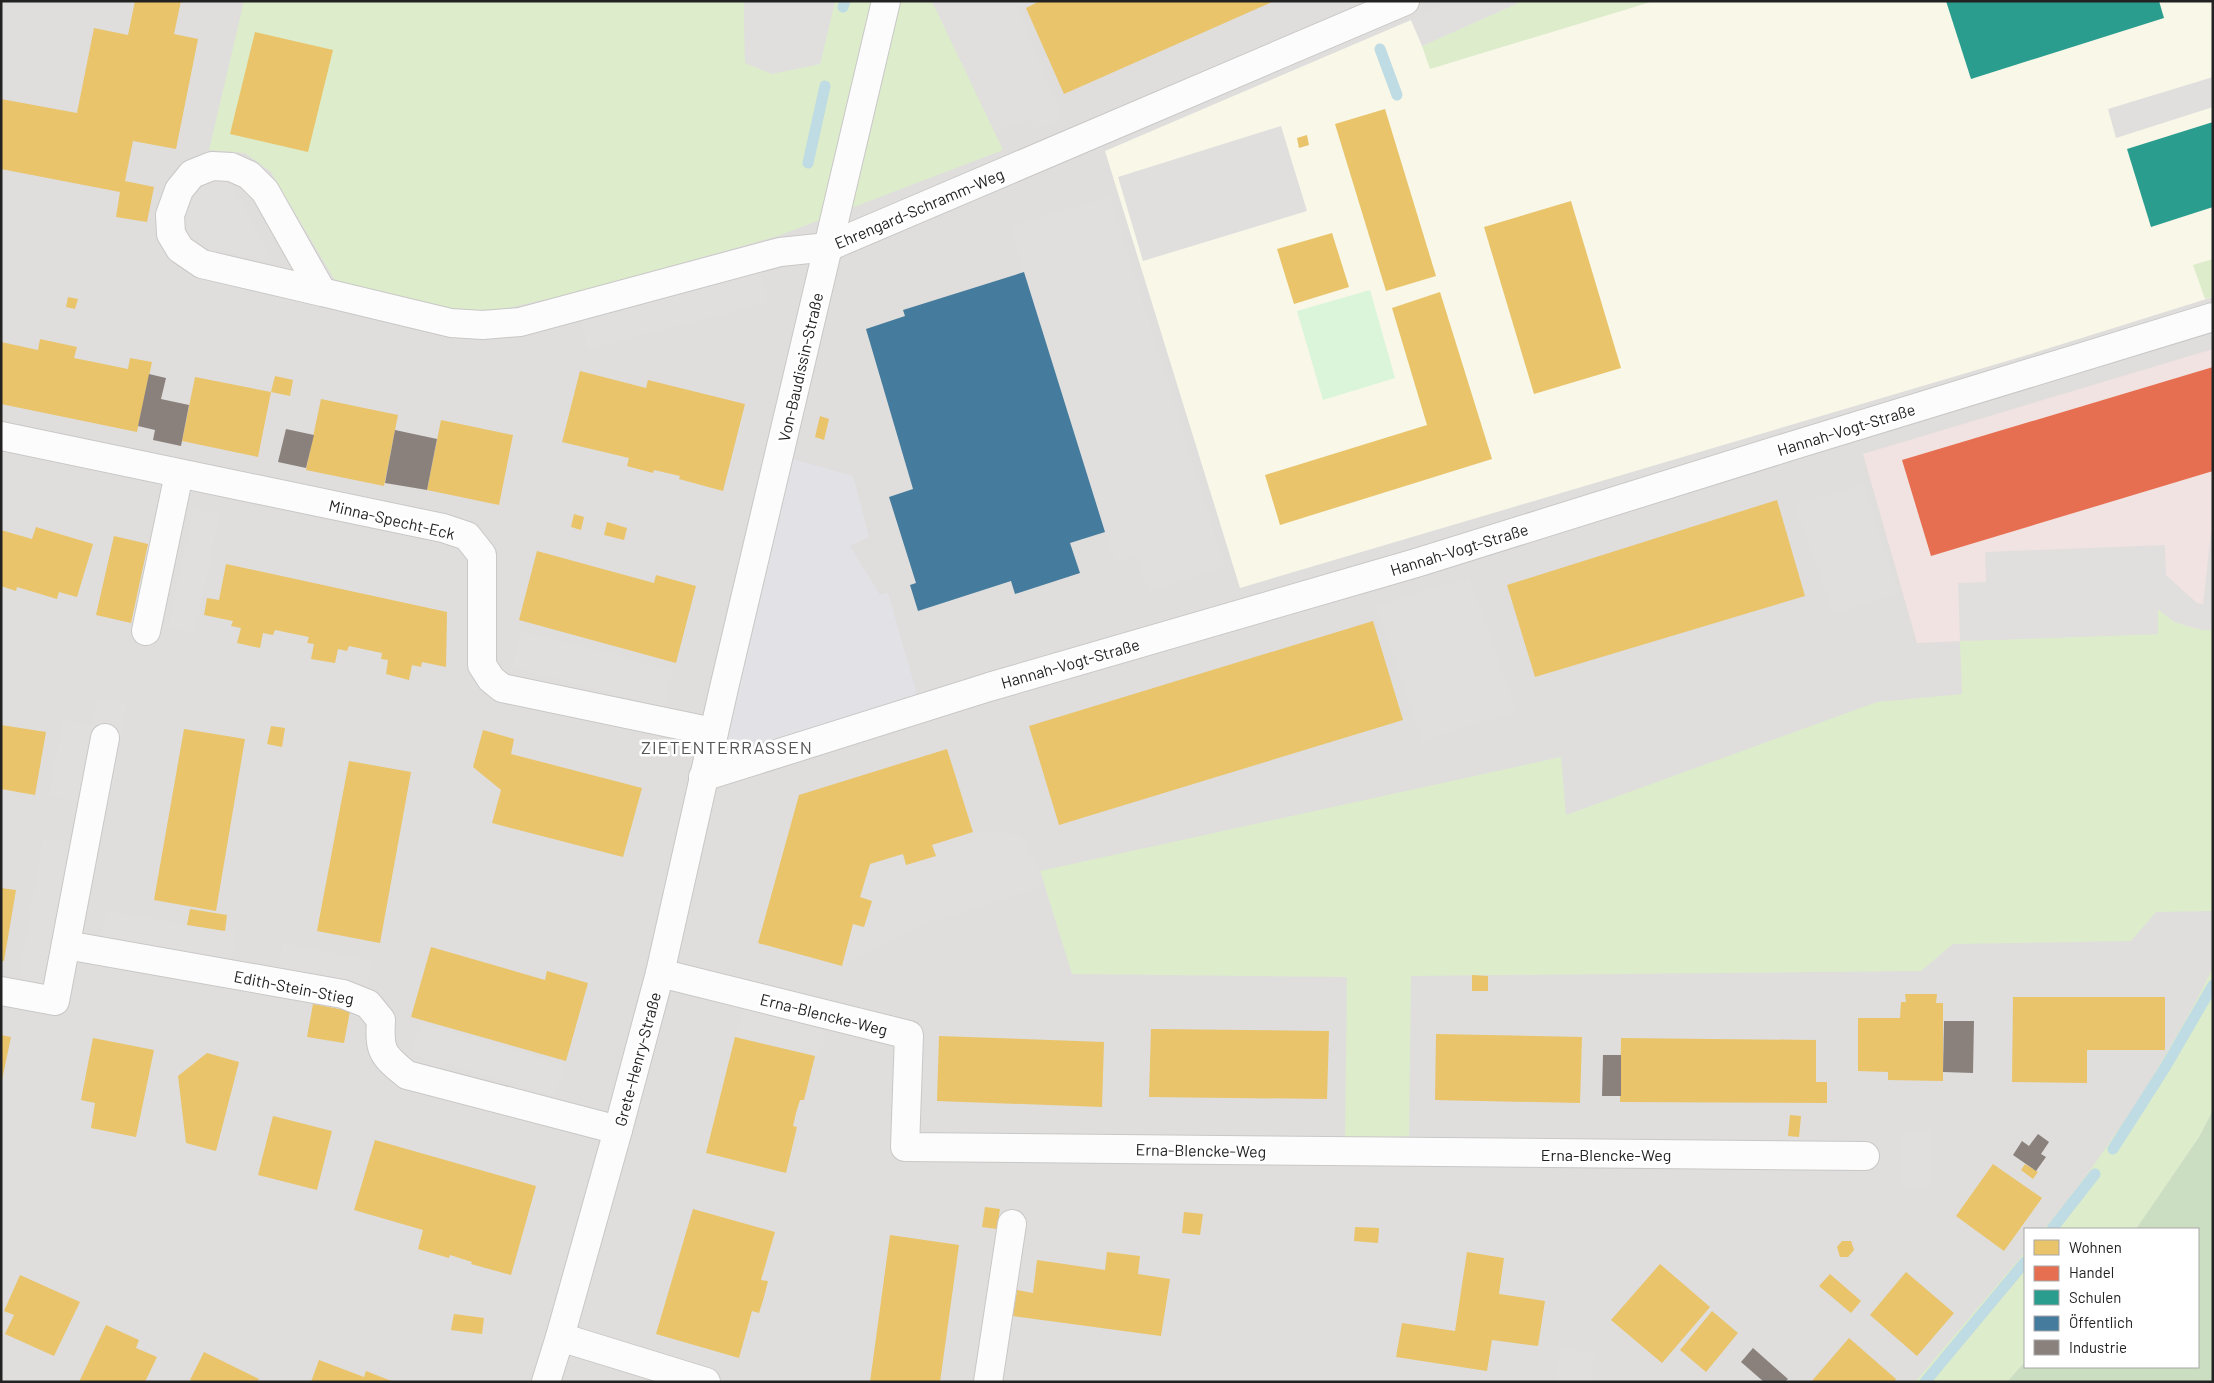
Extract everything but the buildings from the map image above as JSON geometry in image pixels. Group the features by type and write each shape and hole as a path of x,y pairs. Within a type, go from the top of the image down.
{"street":[{"name":"Von-Baudissin-Straße","path":"714,732 886,1"},
{"name":"Ehrengard-Schramm-Weg","path":"322,292 265,191 249,175 231,166 212,166 192,174 179,190 170,215 171,234 180,249 202,264 451,323 482,325 520,322 780,252 828,247 1405,1"},
{"name":"Hannah-Vogt-Straße","path":"703,777 989,687 1416,564 1791,446 2213,318"},
{"name":"Minna-Specht-Eck","path":"1,436 443,528 467,536 482,555 482,665 491,679 502,688 714,732"},
{"path":"146,631 179,474"},
{"name":"Grete-Henry-Straße","path":"546,1382 618,1130 660,973 714,732"},
{"path":"1,991 55,1001 106,738"},
{"name":"Edith-Stein-Stieg","path":"66,945 342,994 368,1004 381,1020 379,1043 388,1060 407,1074 618,1130"},
{"name":"Erna-Blencke-Weg","path":"660,973 909,1035 905,1147 1865,1156"},
{"path":"988,1382 1012,1224"},
{"path":"560,1337 706,1382"}],"shaded area":[{"name":"ZIETENTERRASSEN","path":"1,1 2213,1 2213,1110 2137,1228 2024,1228 2024,1363 2007,1382 1,1382"},
{"path":"744,1 835,1 820,64 772,74 745,63"},
{"path":"932,1 1025,1 1026,4 1018,8 1062,117 1036,130 1030,118 995,132"},
{"path":"1454,1 1523,1 1422,46 1411,20"},
{"path":"1523,1 2213,1 2213,297 2024,356 1240,588 1105,151 1411,20 1423,46"},
{"path":"2213,77 2213,107 2116,138 2108,109"},
{"path":"1281,126 1307,211 1143,261 1118,177"},
{"path":"215,181 228,182 274,260 269,262 210,250 197,244 189,233 185,220 191,199 205,184"},
{"path":"1110,196 1225,566 1148,591 1137,555 1115,562 1010,227"},
{"path":"761,272 768,302 588,349 581,319"},
{"path":"2213,349 2213,630 1917,643 1863,454"},
{"path":"779,455 853,476 869,537 850,546 880,595 888,593 921,708 703,777"},
{"path":"1864,485 1899,593 1833,614 1794,504"},
{"path":"193,508 220,514 195,633 168,628"},
{"path":"2211,533 2213,533 2213,630 2203,630 2174,622 2158,609 2158,634 1960,641 1958,583 1986,582 1985,552 2165,545 2166,575 2197,603 2203,604"},
{"path":"1469,577 1517,711 1422,741 1376,607"},
{"path":"521,631 673,670 664,707 512,667"},
{"path":"98,699 127,704 109,806 49,796 62,720 92,725"},
{"path":"973,832 1019,834 1040,870 1045,886 919,925 842,966 853,924 872,901 860,897 870,864 903,854 907,865 935,856 932,845"},
{"path":"43,837 71,842 46,987 18,982"},
{"path":"106,911 236,933 231,960 101,939"},
{"path":"283,943 372,961 368,986 277,968"},
{"path":"742,1005 827,1027 820,1057 735,1037"},
{"path":"421,1022 565,1065 555,1096 411,1053"},
{"path":"1903,1131 1933,1131 1932,1187 1903,1187"},
{"path":"1561,1348 1594,1354 1590,1382 1555,1382"}],"green space":[{"path":"244,1 744,1 745,63 820,64 835,1 932,1 1003,150 778,236 578,292 508,308 463,312 354,289 334,279 271,172 245,153 209,150"},
{"path":"1523,1 1654,1 1430,69 1422,46"},
{"path":"2213,259 2213,297 2205,299 2193,265"},
{"path":"1370,290 1395,378 1323,400 1297,311"},
{"path":"2158,609 2183,625 2197,629 2213,630 2213,911 2156,912 2131,941 1953,944 1921,971 1411,976 1409,1136 1345,1138 1347,977 1072,974 1040,871 1561,757 1566,815 1877,702 1962,694 1960,641 2158,634"},
{"path":"2213,967 2213,1110 2199,1137 2137,1228 2045,1228 2091,1168 2135,1104 2162,1061"},
{"path":"2213,1110 2213,1382 2007,1382 2024,1363 2024,1368 2199,1368 2199,1228 2137,1228 2199,1137"},
{"path":"2024,1253 2024,1363 2007,1382 1915,1382"}],"waterway":[{"path":"843,7 845,1"},
{"path":"1380,49 1397,95"},
{"path":"808,163 825,86"},
{"path":"2113,1149 2166,1066 2213,985"},
{"path":"2053,1228 2095,1174"},
{"path":"1925,1382 2024,1263"}],"district":[{"name":"ZIETENTERRASSEN","path":"727,747"}]}
